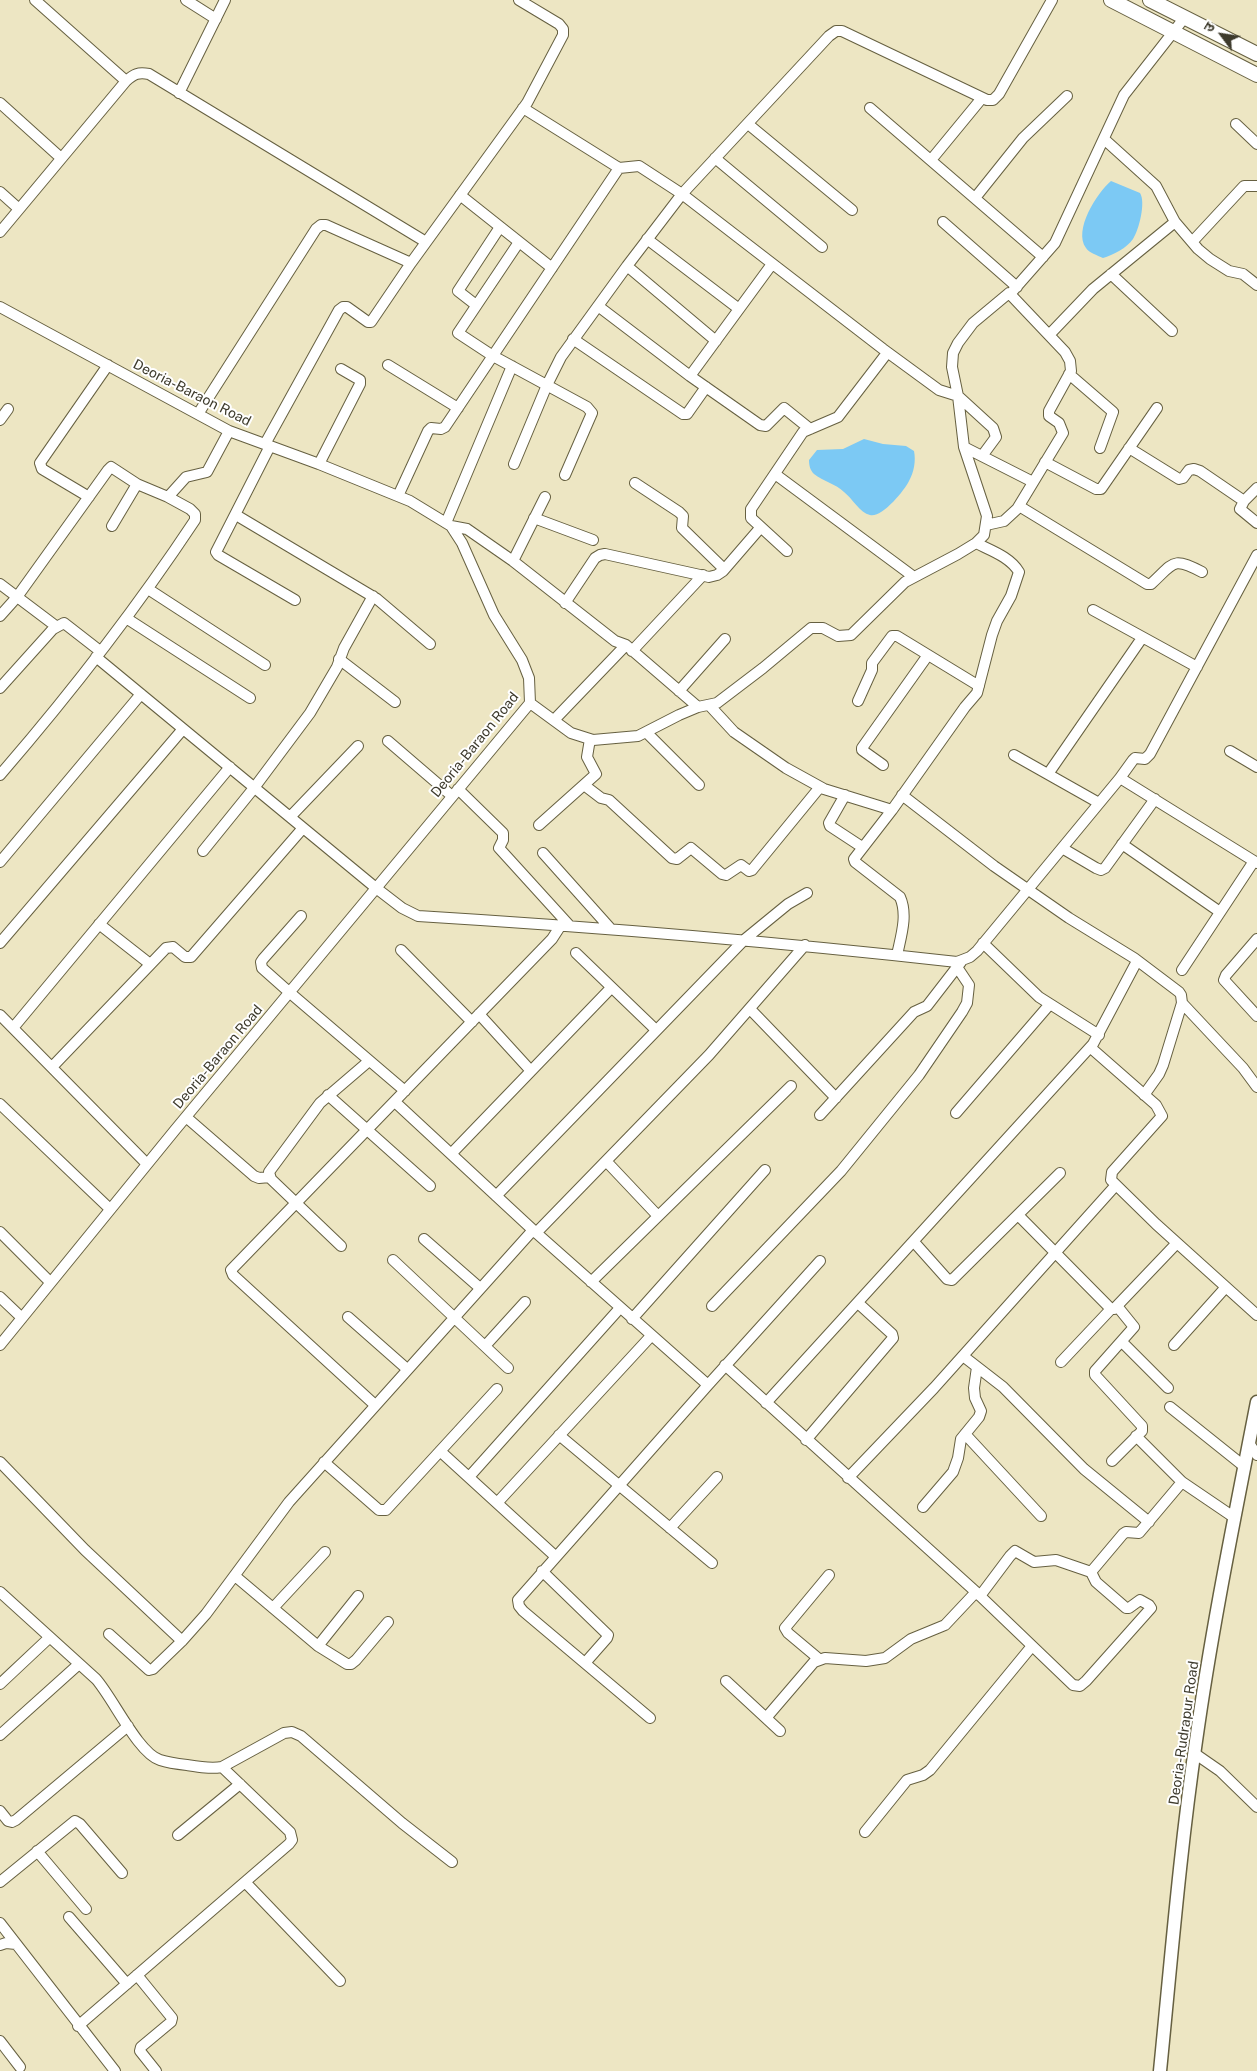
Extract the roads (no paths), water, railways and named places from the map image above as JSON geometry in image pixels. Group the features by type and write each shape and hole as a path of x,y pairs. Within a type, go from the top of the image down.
{"highway":[{"path":"1111,0 1257,76"},
{"path":"1150,0 1257,54"}],"main road":[{"name":"Deoria-Rudrapur Road","path":"1160,2071 1194,1753 1257,1402"}],"street":[{"path":"35,0 126,81"},
{"path":"186,0 216,19"},
{"path":"179,93 225,0"},
{"path":"295,600 218,555 216,552 218,546 236,515 267,445 339,310 347,307 368,322 372,322 411,263 523,108 563,34 558,24 519,0"},
{"path":"514,464 547,385 573,339 682,194 829,36 836,31 842,31 982,98 993,100 999,94 1052,0"},
{"path":"530,703 555,719 571,733 590,739 638,736 698,707 717,703 763,668 810,628 823,628 838,636 851,635 905,582 976,543 984,535 987,516 964,447 958,396 952,367 958,342 973,323 1013,290 1055,243 1124,96 1184,17"},
{"path":"0,232 126,81 141,72 149,74 426,242"},
{"path":"976,198 1023,138 1067,96"},
{"path":"931,160 982,98"},
{"path":"0,103 61,158"},
{"path":"523,108 619,168 639,166 682,194 887,353 939,390 958,396 996,433 996,437 982,456"},
{"path":"870,108 1044,257"},
{"path":"748,124 852,210"},
{"path":"1236,124 1257,144"},
{"path":"1104,139 1156,186 1175,222 1192,242 1210,259 1229,270 1243,274 1257,285"},
{"path":"715,158 822,247"},
{"path":"398,496 428,431 431,428 442,429 445,427 619,168"},
{"path":"1192,242 1244,186 1257,186"},
{"path":"0,192 19,209"},
{"path":"460,195 552,268"},
{"path":"942,222 1013,290 1070,361 1071,371 1049,412 1049,416 1059,423 1063,433 1019,506 1004,521 986,525"},
{"path":"1049,335 1093,289 1175,222"},
{"path":"198,414 316,229 321,225 326,225 411,263"},
{"path":"476,305 458,291 500,227"},
{"path":"647,239 739,309"},
{"path":"519,242 458,333 493,356 587,407 592,413 565,475"},
{"path":"690,376 772,264"},
{"path":"627,266 716,341"},
{"path":"1111,274 1172,331"},
{"path":"598,306 690,376 763,426 766,426 784,408 810,429"},
{"name":"Deoria-Baraon Road","path":"0,307 229,431 319,464 410,501 448,525 462,543 494,615 522,660 529,678 530,703 186,1116 0,1345"},
{"path":"573,339 683,414 687,414 706,387"},
{"path":"787,550 751,518 751,509 803,432 838,417 887,353"},
{"path":"89,497 42,469 40,463 108,365"},
{"path":"388,366 458,408"},
{"path":"512,366 448,525 467,529 513,561 615,641 629,648 698,707"},
{"path":"319,464 360,384 360,380 341,369"},
{"path":"1069,374 1114,412 1100,448"},
{"path":"1046,462 1096,489 1101,489 1157,408"},
{"path":"0,420 8,409"},
{"path":"168,496 186,477 207,472 229,431"},
{"path":"964,447 1033,482"},
{"path":"1129,448 1179,479 1183,478 1189,470 1200,471 1244,501"},
{"path":"0,616 17,597 111,467 137,484 160,495 168,496 195,514 195,520 148,589 45,723 0,776"},
{"path":"775,474 914,577"},
{"path":"636,483 679,512 683,516 682,528 724,569"},
{"path":"112,526 137,484"},
{"path":"1257,488 1244,501 1240,509 1257,522"},
{"path":"513,561 545,497"},
{"path":"1019,506 1146,584 1151,584 1172,564 1178,562 1184,562 1202,572"},
{"path":"236,515 373,596 385,604 430,644"},
{"path":"534,518 593,540"},
{"path":"565,602 595,558 600,555 605,554 709,577 717,575 724,569 761,527"},
{"path":"897,955 904,917 903,904 900,897 855,862 855,856 892,810 964,707 977,693 992,635 997,621 1012,596 1019,572 1009,560 976,543"},
{"path":"820,1115 914,1012 927,1006 960,964 970,958 983,944 1133,760 1135,758 1145,759 1150,754 1257,555"},
{"path":"555,719 703,575"},
{"path":"0,584 57,627"},
{"path":"148,589 265,665"},
{"path":"203,850 254,788 310,713 337,667 344,648 373,596"},
{"path":"1093,610 1197,668"},
{"path":"126,618 250,698"},
{"path":"0,688 53,628 64,623 141,694 254,788 376,888 402,908 418,916 610,928 897,955 960,964"},
{"path":"858,701 872,670 872,663 889,638 897,636 979,686"},
{"path":"1048,774 1142,638"},
{"path":"679,691 725,639"},
{"path":"883,765 862,750 862,748 928,655"},
{"path":"339,659 395,702"},
{"path":"0,862 141,694"},
{"path":"710,706 734,732 786,768 820,787 892,810"},
{"path":"0,943 184,729"},
{"path":"646,732 699,785"},
{"path":"539,825 596,774 587,757 590,739"},
{"path":"388,741 503,833 503,840 499,845 501,850 565,925"},
{"path":"290,817 358,746"},
{"path":"1230,751 1257,767"},
{"path":"1014,755 1099,803"},
{"path":"13,1028 230,767"},
{"path":"1120,778 1256,862 1182,970"},
{"path":"584,785 598,796 609,800 672,858 677,859 691,848 722,874 726,875 741,865 747,870 752,870 820,787"},
{"path":"845,795 829,823 830,826 862,847"},
{"path":"902,795 994,866 1069,918 1137,961 1177,990 1182,996 1182,1003 1159,1074 1144,1095"},
{"path":"1062,848 1101,870 1105,868 1155,799"},
{"path":"52,1068 169,946 185,957 191,957 303,828"},
{"path":"1122,844 1220,912"},
{"path":"543,852 610,928"},
{"path":"496,1196 744,940 788,904 807,893"},
{"path":"301,916 261,962 262,968 405,1091"},
{"path":"99,924 150,964"},
{"path":"375,1406 233,1276 231,1270 565,925"},
{"path":"1257,939 1226,975 1224,980 1257,1016"},
{"path":"983,944 1039,996 1099,1035"},
{"path":"109,1634 149,1670 182,1641 206,1614 289,1502 407,1369 480,1288 710,1054 805,946"},
{"path":"401,950 531,1071"},
{"path":"576,953 656,1030"},
{"path":"766,1403 1090,1048 1099,1035 1137,961"},
{"path":"712,1306 841,1171 919,1075 967,1003 969,985 960,964"},
{"path":"451,1154 611,988"},
{"path":"1182,1003 1243,1068 1257,1087"},
{"path":"956,1113 1050,1004"},
{"path":"750,1008 836,1098"},
{"path":"0,1015 147,1164"},
{"path":"1090,1048 1156,1105 1162,1116 1112,1172 1111,1180 1257,1315"},
{"path":"341,1246 295,1204 270,1177 269,1172 314,1110 328,1095 369,1061"},
{"path":"591,1282 790,1086"},
{"path":"328,1095 366,1131 430,1186"},
{"path":"395,1102 535,1232 651,1336 708,1384"},
{"path":"0,1104 110,1209"},
{"path":"186,1116 254,1176 260,1178 270,1177"},
{"path":"606,1161 658,1216"},
{"path":"632,1319 765,1170"},
{"path":"914,1242 947,1278 952,1280 1060,1173"},
{"path":"848,1478 963,1356 1116,1185"},
{"path":"1018,1215 1056,1254 1134,1327 1095,1371 1095,1375 1142,1426 1142,1431 1112,1461"},
{"path":"0,1232 50,1282"},
{"path":"424,1239 480,1288"},
{"path":"1061,1362 1177,1243"},
{"path":"393,1260 508,1368"},
{"path":"650,1718 519,1606 518,1600 708,1384 820,1261"},
{"path":"1174,1345 1226,1287"},
{"path":"0,1296 22,1318"},
{"path":"485,1346 525,1302"},
{"path":"806,1440 893,1338 892,1334 858,1303"},
{"path":"469,1478 620,1308"},
{"path":"348,1317 407,1369"},
{"path":"497,1503 651,1336"},
{"path":"1122,1342 1168,1388"},
{"path":"963,1356 1003,1387 1072,1459 1149,1522"},
{"path":"725,1365 978,1594 1073,1685 1080,1686 1149,1613 1151,1608 1143,1601 1136,1602 1129,1608 1122,1606 1096,1582 1091,1572 1056,1560 1034,1562 1015,1551 978,1594 945,1624 911,1639 885,1658 866,1660 819,1659 814,1662 766,1718"},
{"path":"923,1507 953,1472 958,1458 959,1442 979,1417 981,1411 975,1398 974,1388 977,1367"},
{"path":"324,1462 383,1511 386,1510 497,1389"},
{"path":"1170,1407 1245,1467"},
{"path":"965,1434 1041,1516"},
{"path":"559,1435 712,1564"},
{"path":"1136,1436 1182,1482 1235,1518"},
{"path":"1249,1443 1257,1455"},
{"path":"440,1451 556,1556"},
{"path":"0,1462 86,1550 182,1641"},
{"path":"670,1528 717,1477"},
{"path":"1091,1572 1123,1534 1126,1532 1139,1533 1182,1482"},
{"path":"273,1608 325,1552"},
{"path":"542,1571 608,1635 608,1638 585,1663"},
{"path":"819,1659 788,1633 785,1628 829,1575"},
{"path":"235,1576 318,1646 347,1664 351,1664 388,1622"},
{"path":"0,1592 106,1690 128,1726 149,1753 160,1760 206,1768 222,1767 284,1734 292,1732 301,1736 402,1823 452,1862"},
{"path":"318,1646 358,1596"},
{"path":"0,1684 50,1638"},
{"path":"865,1832 907,1780 923,1775 930,1770 1032,1646"},
{"path":"0,1735 79,1664"},
{"path":"726,1680 780,1732"},
{"path":"0,1811 8,1820 12,1822 16,1820 128,1726"},
{"path":"1194,1753 1220,1771 1257,1807"},
{"path":"78,2026 289,1844 292,1836 222,1767"},
{"path":"178,1835 240,1784"},
{"path":"0,1882 75,1821 80,1824 122,1873"},
{"path":"37,1851 86,1909"},
{"path":"245,1882 340,1981"},
{"path":"69,1917 127,1984"},
{"path":"0,1923 78,2026 115,2071"},
{"path":"0,1945 6,1943 16,1944"},
{"path":"137,1975 172,2018 171,2022 141,2047 141,2055 155,2071"},
{"path":"0,2041 20,2067"}],"water":[{"path":"1111,181 1140,193 1142,209 1133,239 1120,251 1103,258 1087,250 1082,232 1088,212 1099,194"},
{"path":"864,439 883,444 906,446 914,451 915,455 911,478 898,497 875,515 866,514 841,489 814,474 809,464 809,460 817,450 843,449"}]}
